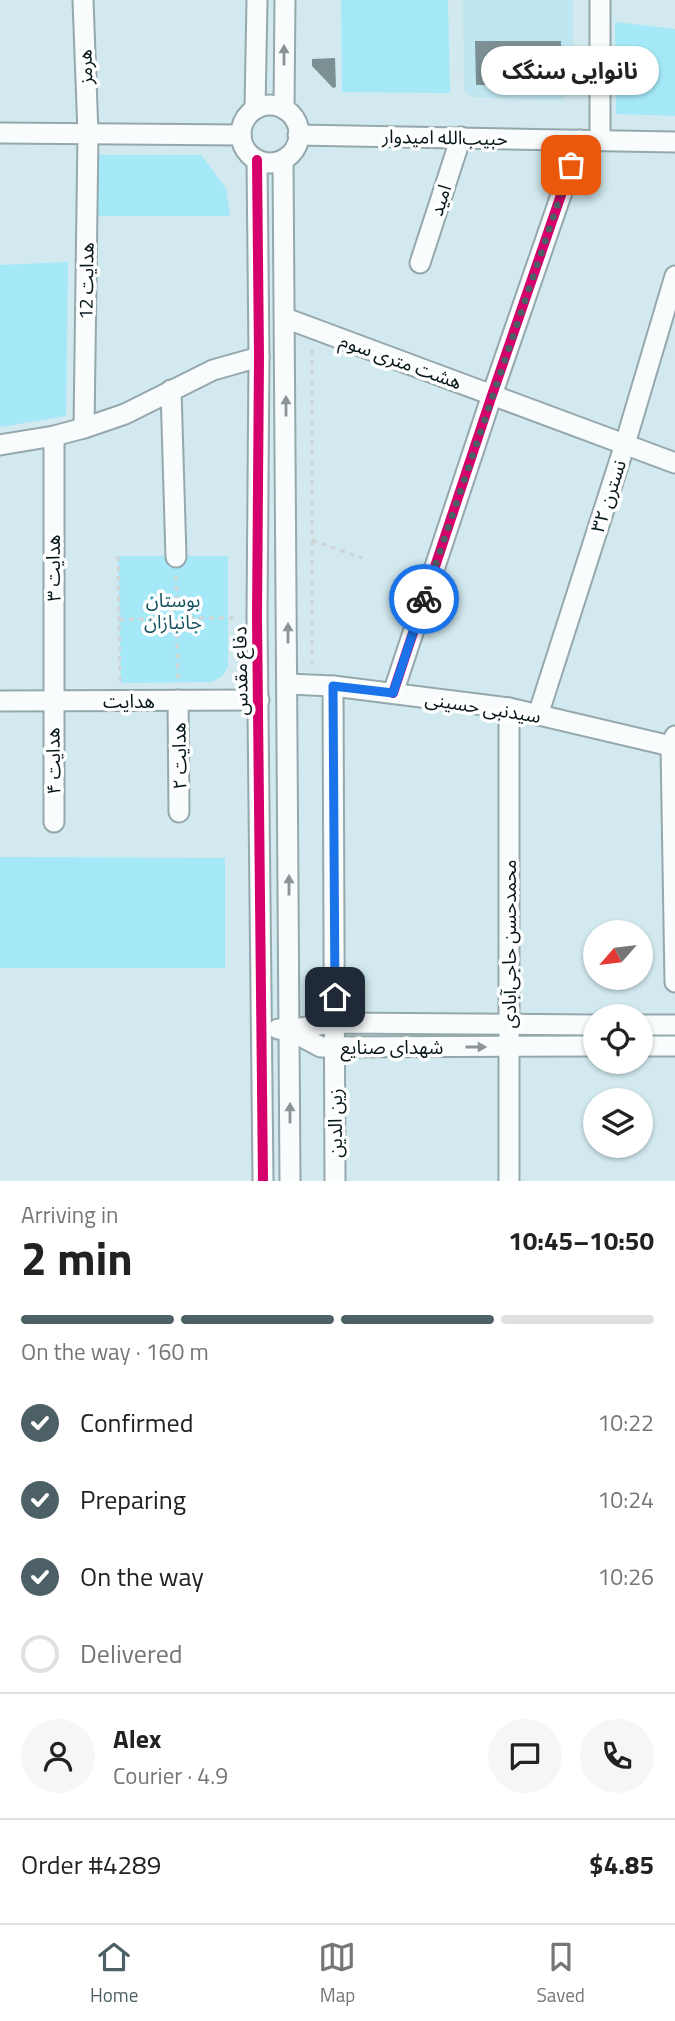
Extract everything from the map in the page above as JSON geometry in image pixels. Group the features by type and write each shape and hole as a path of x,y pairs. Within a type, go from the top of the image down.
{"street":[{"name":"هرمز","path":"83,0 88,134"},
{"path":"255,109 257,0"},
{"path":"284,109 285,0"},
{"path":"600,0 600,140"},
{"path":"270,106 284,109 295,120 298,135 294,149 283,160 270,163 257,160 245,150 241,135 244,120 255,109 270,106"},
{"path":"0,133 241,135"},
{"name":"هدایت 12","path":"83,428 88,134"},
{"name":"حبیب‌الله امیدوار","path":"298,135 675,142"},
{"name":"امید","path":"420,263 461,137"},
{"path":"393,693 580,140"},
{"name":"دفاع مقدس","path":"257,160 257,617 263,1181"},
{"path":"283,160 290,1181"},
{"name":"نسترن ۳۲","path":"537,715 625,444 675,276"},
{"name":"هشت متری سوم","path":"285,318 675,463"},
{"path":"0,445 54,436 125,414 213,370 259,357"},
{"path":"171,390 176,557"},
{"name":"هدایت ۳","path":"53,701 54,436"},
{"name":"سیدنبی حسینی","path":"288,684 333,686 509,708 674,743"},
{"name":"زین الدین","path":"333,686 335,1181"},
{"name":"هدایت","path":"0,701 259,700"},
{"name":"هدایت ۴","path":"53,701 54,821"},
{"name":"هدایت ۲","path":"178,701 179,813"},
{"name":"محمدحسن حاجی‌آبادی","path":"509,708 509,1181"},
{"path":"674,743 675,982"},
{"name":"شهدای صنایع","path":"289,1030 336,1023 583,1025"},
{"path":"653,1025 675,1025"},
{"path":"262,1028 289,1030"},
{"name":"شهدای صنایع","path":"289,1030 321,1047 583,1046"},
{"path":"653,1046 675,1046"}],"path":[{"path":"312,685 313,329"},
{"path":"312,540 362,558"},
{"path":"118,556 120,701"},
{"path":"119,620 166,618 177,606 176,557"},
{"path":"177,606 189,618"},
{"path":"177,630 189,618 257,617"},
{"path":"166,618 177,630 178,701"}],"shaded area":[{"path":"463,0 573,0 573,90 560,100 471,97 464,89"}],"green space":[{"path":"341,0 448,0 450,93 342,92"},
{"path":"615,22 675,29 675,116 616,114"},
{"path":"92,155 201,155 226,188 230,216 92,216"},
{"path":"68,262 66,416 0,427 0,265"},
{"name":"بوستان جانبازان","path":"118,556 228,556 228,667 222,676 212,682 121,683"},
{"path":"0,857 225,858 225,968 0,968"}],"building":[{"path":"475,41 561,41 561,85 476,85"},
{"path":"335,58 336,87 333,88 312,66 312,59"}],"cycle path":[{"path":"393,693 580,140"},
{"path":"257,160 257,617 263,1181"}],"way so far":[{"path":"424,599 571,165"}],"place":[{"name":"نانوایی سنگک","path":"571,165"}],"route":[{"path":"335,997 333,686 393,693 424,599"}]}
